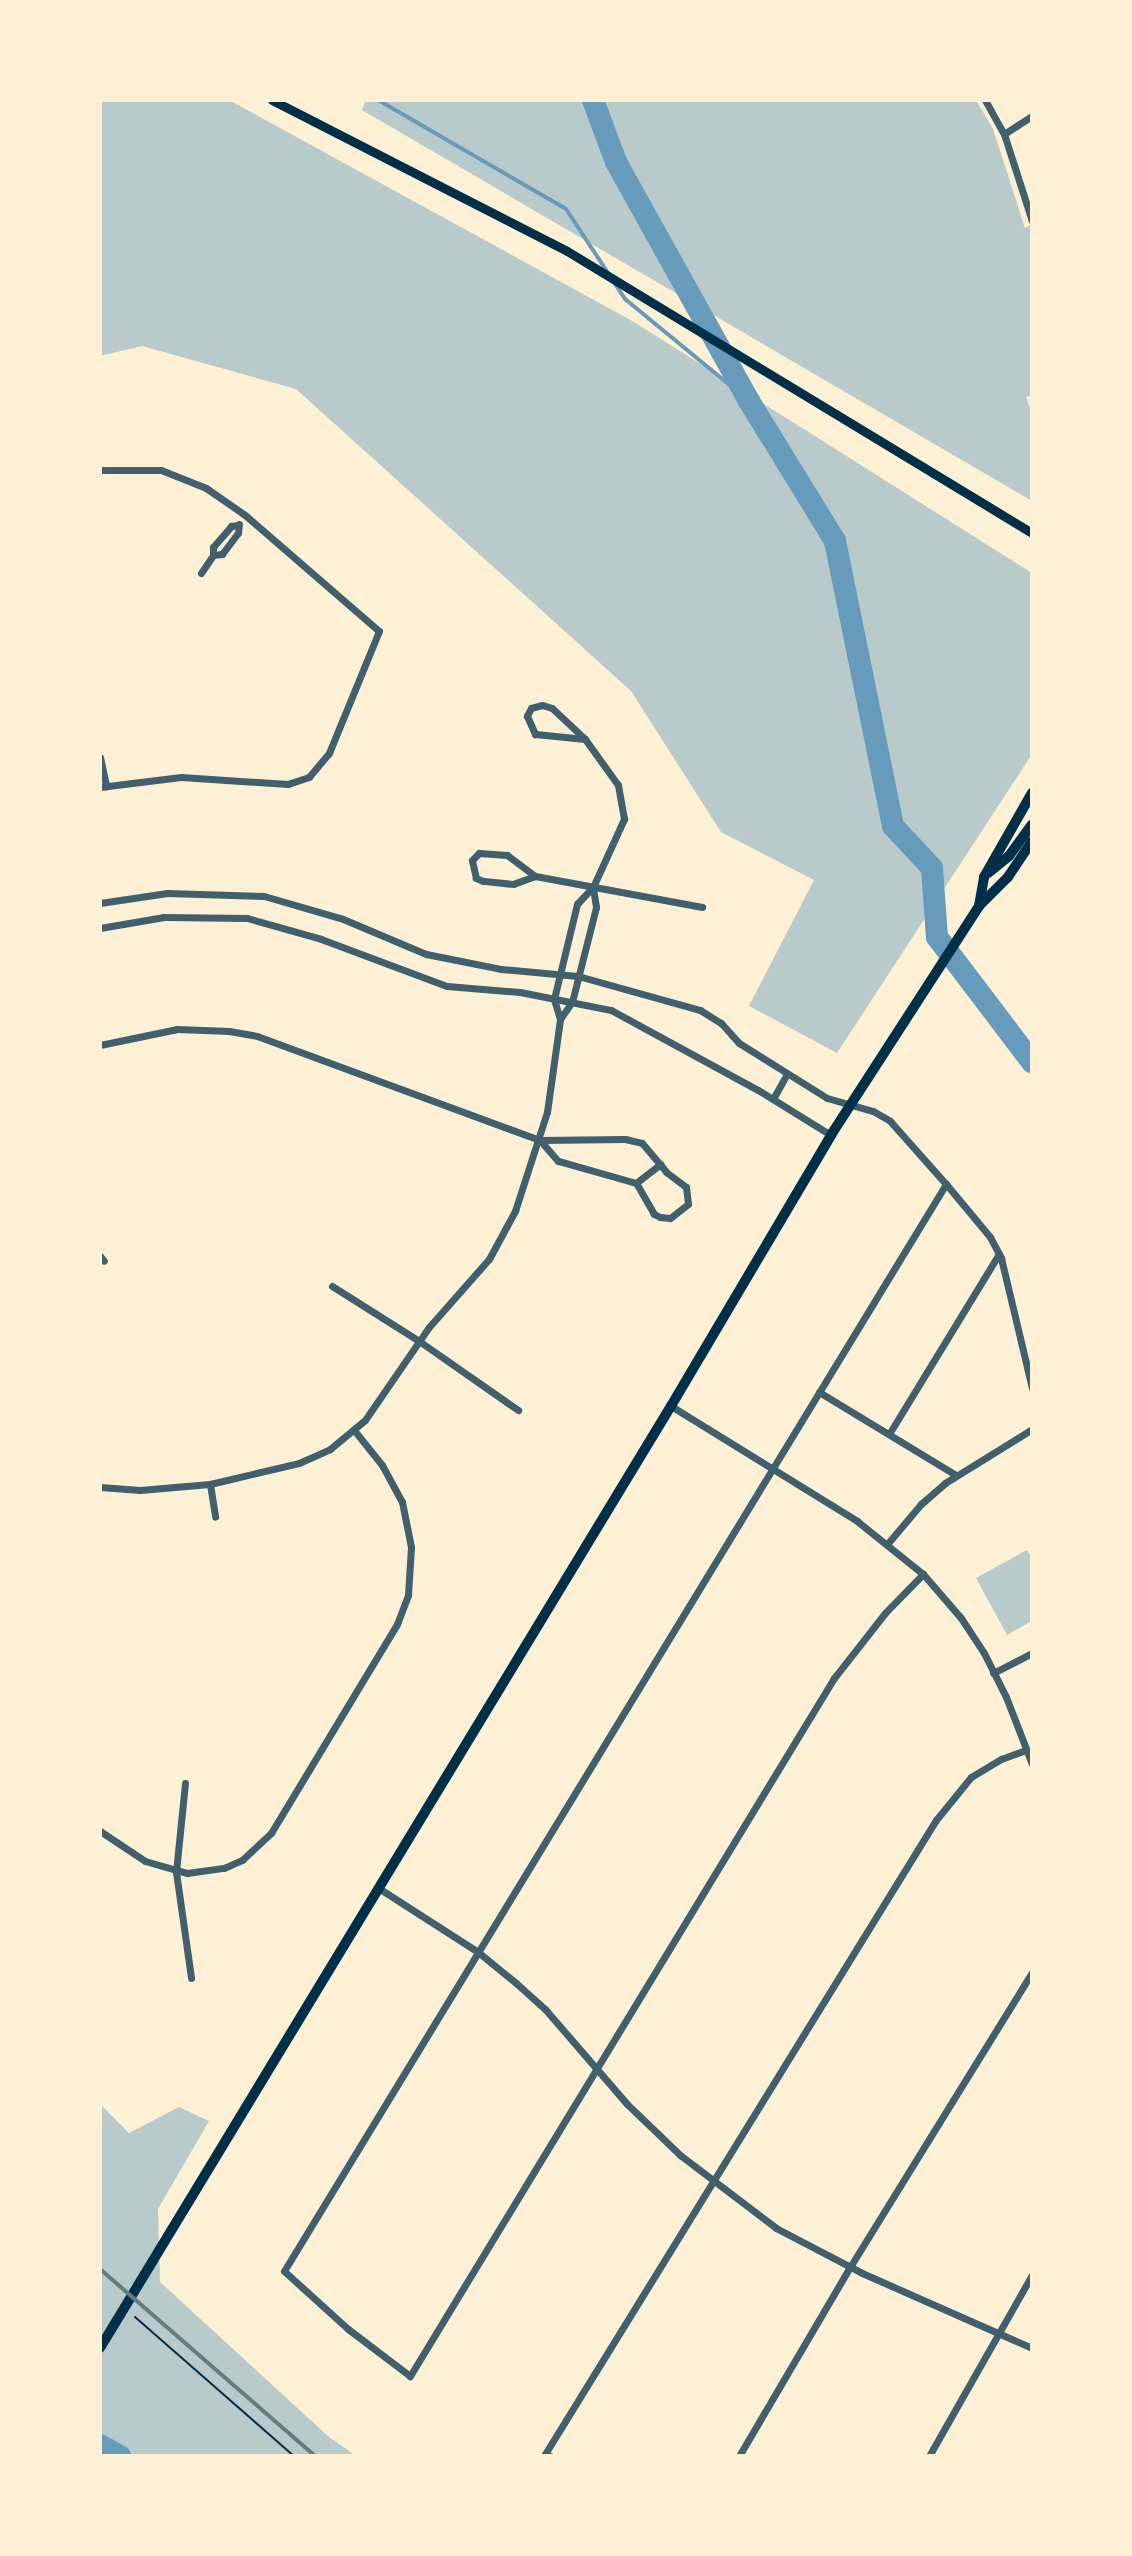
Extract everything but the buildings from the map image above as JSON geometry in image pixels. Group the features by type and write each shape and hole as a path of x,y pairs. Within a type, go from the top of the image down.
{"main road":[{"path":"272,100 567,251 1032,533"},
{"path":"979,906 984,877 1009,827 1032,793"},
{"path":"984,877 1009,856 1032,824"},
{"path":"100,2348 380,1889 831,1135 979,906 1008,877 1032,841"}],"street":[{"path":"985,100 1004,134 1032,221"},
{"path":"1004,134 1032,116"},
{"path":"100,470 145,468 176,475 206,488 245,515 379,631 329,753 309,777 288,784 181,777 103,786 100,757"},
{"path":"201,573 213,555 222,554 238,533 238,525 245,515"},
{"path":"560,1019 554,999 577,904 593,887 617,840 624,819 624,802 604,762 585,739 552,708 542,705 531,708 527,716 535,734 585,739"},
{"path":"535,876 513,884 483,881 476,878 472,860 479,853 507,855 535,876 702,907"},
{"path":"100,1487 140,1490 210,1484 299,1463 330,1449 354,1430 377,1404 419,1341 472,1280 503,1235 540,1140 560,1019 572,1002 596,907 593,887"},
{"path":"100,903 167,893 264,896 343,919 426,954 489,968 578,976 700,1010 721,1023 739,1043 827,1098 851,1104 890,1121 946,1184 990,1237 999,1254 1032,1388"},
{"path":"100,928 164,917 247,918 321,939 447,986 554,999 611,1010 773,1099 831,1135"},
{"path":"568,935 586,940"},
{"path":"100,1045 150,1032 177,1029 229,1031 257,1036 540,1140 625,1139 642,1143 686,1187 688,1204 670,1218 654,1214 636,1183 558,1161 540,1140"},
{"path":"773,1099 787,1074"},
{"path":"636,1183 660,1164"},
{"path":"923,1574 885,1613 834,1678 410,2376 348,2329 284,2271 946,1184"},
{"path":"889,1434 999,1254"},
{"path":"332,1286 419,1341 518,1410"},
{"path":"819,1392 956,1475"},
{"path":"671,1406 888,1543 923,1574 961,1618 993,1673 1032,1764"},
{"path":"888,1543 921,1504 956,1475 1032,1429"},
{"path":"100,1831 145,1861 176,1872 205,1873 242,1860 271,1833 403,1610 412,1563 402,1502 382,1465 354,1430"},
{"path":"210,1484 215,1517"},
{"path":"993,1673 1032,1653"},
{"path":"548,2455 936,1820 971,1777 1001,1759 1026,1750"},
{"path":"185,1783 176,1872 191,1978"},
{"path":"380,1889 478,1952 545,2009 597,2070 680,2155 776,2228 850,2267 1032,2348"},
{"path":"739,2456 850,2267 1032,1972"},
{"path":"929,2456 1032,2275"}],"path":[{"path":"124,2309 294,2456"}],"shaded area":[{"path":"100,100 229,100 634,322 1032,573 1032,754 837,1053 749,1006 814,880 721,832 631,691 296,389 142,346 100,356"},
{"path":"366,100 976,100 993,129 1025,228 1032,224 1032,395 1026,397 1032,413 1032,501 362,110"},
{"path":"1027,1550 1032,1558 1032,1621 1007,1635 976,1578"},
{"path":"100,2104 129,2133 179,2107 209,2121 158,2209 160,2282 329,2437 356,2456 100,2456"}],"waterway":[{"path":"378,100 566,209 608,273"},
{"path":"593,100 616,162 749,401 835,541 893,826 932,868 937,937 1032,1062"},
{"path":"615,284 625,299 749,401"},
{"path":"100,2445 120,2456"}],"railway":[{"path":"100,2269 315,2456"}]}
